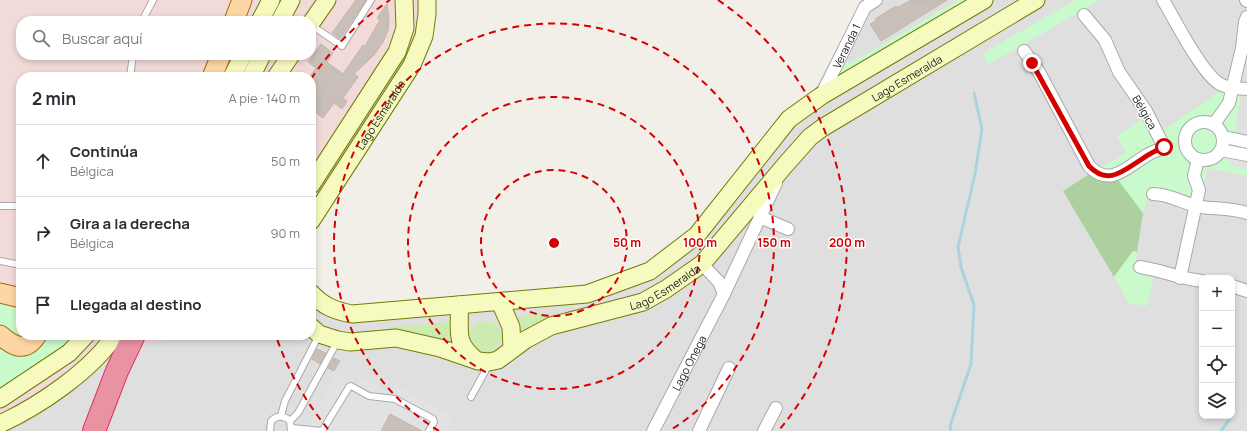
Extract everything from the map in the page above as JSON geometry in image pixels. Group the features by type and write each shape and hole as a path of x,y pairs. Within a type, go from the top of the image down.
{"highway":[{"path":"94,431 117,371 132,340"}],"main road":[{"path":"236,16 242,0"},
{"path":"214,72 219,60"},
{"path":"0,293 16,297"},
{"path":"0,335 9,343 17,346 26,346 33,340"}],"street":[{"path":"263,16 271,0"},
{"path":"283,16 291,0"},
{"path":"316,16 327,0"},
{"name":"Lago Esmeralda","path":"316,177 397,52 406,28 404,0"},
{"name":"Lago Esmeralda","path":"316,213 412,65 424,36 428,14 427,0"},
{"name":"Veranda 1","path":"821,96 865,7 876,0"},
{"name":"Lago Esmeralda","path":"316,298 321,304 339,312 352,314 500,302 587,294 650,270 697,235 789,119 821,96 984,0"},
{"name":"Lago Esmeralda","path":"484,362 498,360 512,348 551,326 643,302 666,289 702,264 810,137 822,128 1036,0"},
{"path":"1163,0 1189,45 1212,79 1227,87 1247,89"},
{"name":"Bélgica","path":"1084,15 1105,40 1119,72 1146,110 1164,147"},
{"path":"1214,124 1229,103 1247,17"},
{"path":"1024,51 1038,72 1089,166 1096,174 1115,176 1147,155 1164,147 1185,146"},
{"path":"234,72 240,60"},
{"path":"254,72 260,60"},
{"path":"279,72 287,60"},
{"path":"1224,137 1221,150 1210,159 1198,159 1192,156 1185,146 1184,136 1189,127 1197,122 1214,124 1224,137 1247,142"},
{"path":"1221,150 1247,155"},
{"path":"1180,278 1199,190 1194,176 1198,159"},
{"name":"Lago Onega","path":"654,431 724,294 786,164"},
{"path":"1153,194 1164,194 1195,206 1225,208 1247,213"},
{"path":"760,217 788,229"},
{"path":"702,264 719,282 724,294"},
{"path":"1140,267 1156,269 1180,278 1199,281"},
{"path":"1235,287 1247,291"},
{"path":"500,302 511,327 512,348"},
{"path":"455,346 460,305"},
{"path":"316,330 338,340 350,342 396,338 462,347 484,362"},
{"path":"0,399 69,353 81,340"},
{"path":"0,424 24,412 63,386 84,368 110,340"},
{"path":"699,431 729,368"},
{"path":"764,431 776,408"}],"lane":[{"path":"145,16 153,0"},
{"path":"316,28 342,46 371,0"},
{"path":"131,72 132,60"},
{"path":"0,206 16,206"},
{"path":"0,261 16,264"},
{"path":"281,416 285,401 311,340"},
{"path":"290,421 298,412 338,340"},
{"path":"471,397 484,362"},
{"path":"270,431 271,421 277,416 281,416 290,421 292,430 322,431 348,387 351,386 369,396 395,399 433,419 434,422 429,431"}],"shaded area":[{"path":"0,0 427,0 426,27 316,213 316,72 16,72 16,340 166,340 100,353 0,424"},
{"path":"862,0 1247,0 1247,431 0,431 99,353 165,340 316,340 316,306 321,304 328,307 587,294 672,256 805,108"},
{"path":"1236,127 1247,129 1247,142 1234,139"},
{"path":"1231,152 1247,155 1247,169 1229,165"},
{"path":"336,373 356,384 360,377 390,393 395,385 454,416 446,431 306,431"}],"green space":[{"path":"959,0 984,0 823,95 839,59 851,63"},
{"path":"1075,0 1100,0 988,65 982,54"},
{"path":"1227,87 1242,88 1234,139 1247,142 1247,155 1229,165 1247,169 1247,176 1208,168 1198,206 1149,194 1143,213 1115,176 1094,171 1126,153 1117,136 1148,115 1157,134"},
{"path":"1094,171 1115,175 1143,213 1137,252 1133,251 1114,277 1063,191"},
{"path":"1133,251 1137,252 1136,262 1139,267 1156,269 1147,306 1129,303 1114,277"},
{"path":"0,293 16,297 16,340 79,340 0,399"},
{"path":"541,312 552,320 521,336 519,323 515,318"},
{"path":"482,321 488,321 498,328 501,337 500,343 494,350 488,353 482,353 472,346 469,340 469,334 476,324"},
{"path":"453,322 451,343 426,335 388,331 387,327"}],"building":[{"path":"356,0 366,0 340,39 332,33"},
{"path":"911,0 947,0 881,41 870,24 876,21 875,19 896,6 897,8"},
{"path":"387,4 389,19 388,31 383,42 374,55 354,74 358,77 343,98 347,101 342,109 334,103 323,118 316,113 316,72 313,72 316,68 308,62 309,60 316,60 316,51 321,44 333,53 327,62 343,74 363,45 365,46 380,20 377,18"},
{"path":"317,349 326,353 320,364 312,359"},
{"path":"334,358 340,361 334,371 328,368"},
{"path":"390,414 422,431 381,431"}],"waterway":[{"path":"951,431 950,426 971,364 974,305 961,267 958,247 975,174 982,129 974,93"},
{"path":"1221,431 1230,419"}],"route":[{"path":"1032,63 1065,120 1089,166 1096,174 1115,176 1147,155 1164,147"}]}
